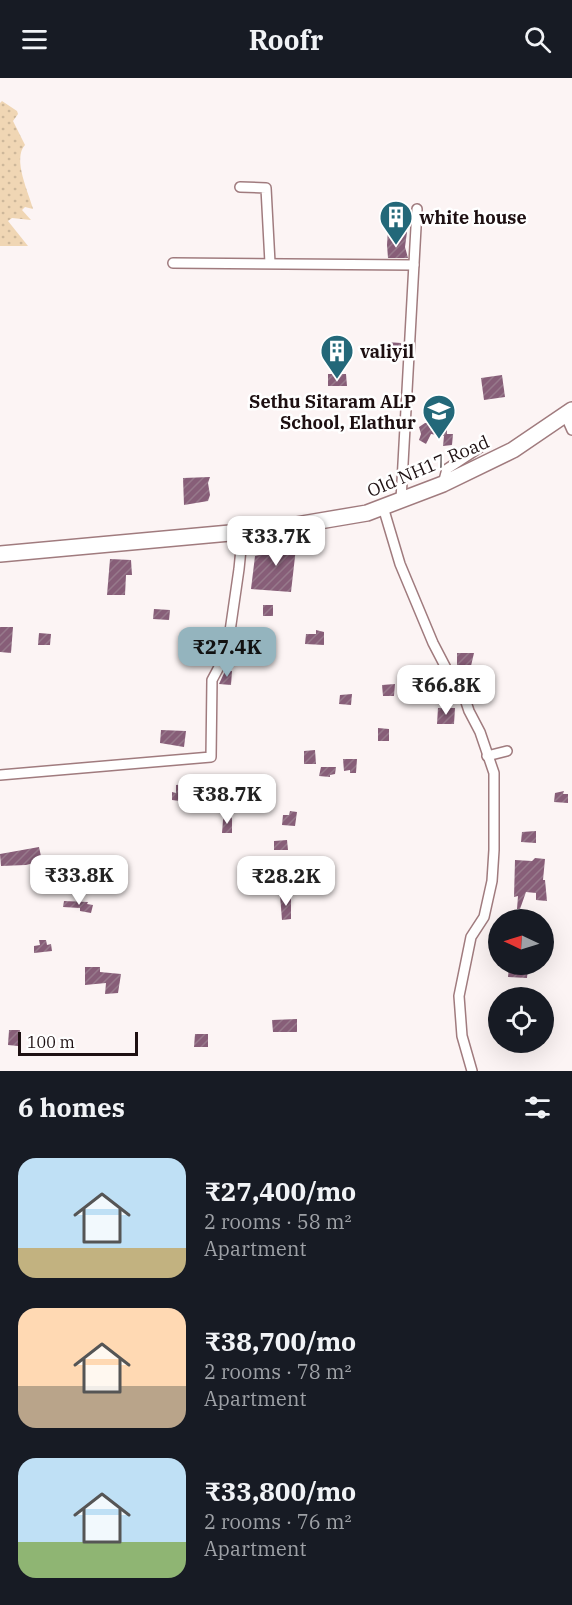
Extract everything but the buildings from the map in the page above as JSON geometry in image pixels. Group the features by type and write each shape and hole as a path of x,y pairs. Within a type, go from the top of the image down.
{"main road":[{"name":"Old NH17 Road","path":"0,554 239,532 367,513 443,484 513,450 569,412"}],"street":[{"path":"240,187 266,188 270,263"},
{"path":"401,500 417,209"},
{"path":"173,263 414,265"},
{"path":"569,412 572,430"},
{"path":"443,484 447,469 482,446"},
{"path":"383,507 400,564 433,643 446,668 462,690 494,773 492,880 484,917 471,937 459,996 462,1035 472,1071"},
{"path":"0,775 211,757 212,680 227,652 241,549 239,532"},
{"path":"487,756 507,752"}],"shaded area":[{"path":"2,101 18,114 13,121 25,145 21,151 21,167 33,209 25,207 22,210 31,220 12,218 8,221 28,246 0,246 0,103"}],"place":[{"name":"white house","path":"396,246"},
{"name":"valiyil","path":"337,380"},
{"name":"Sethu Sitaram ALP School, Elathur","path":"439,440"}]}
